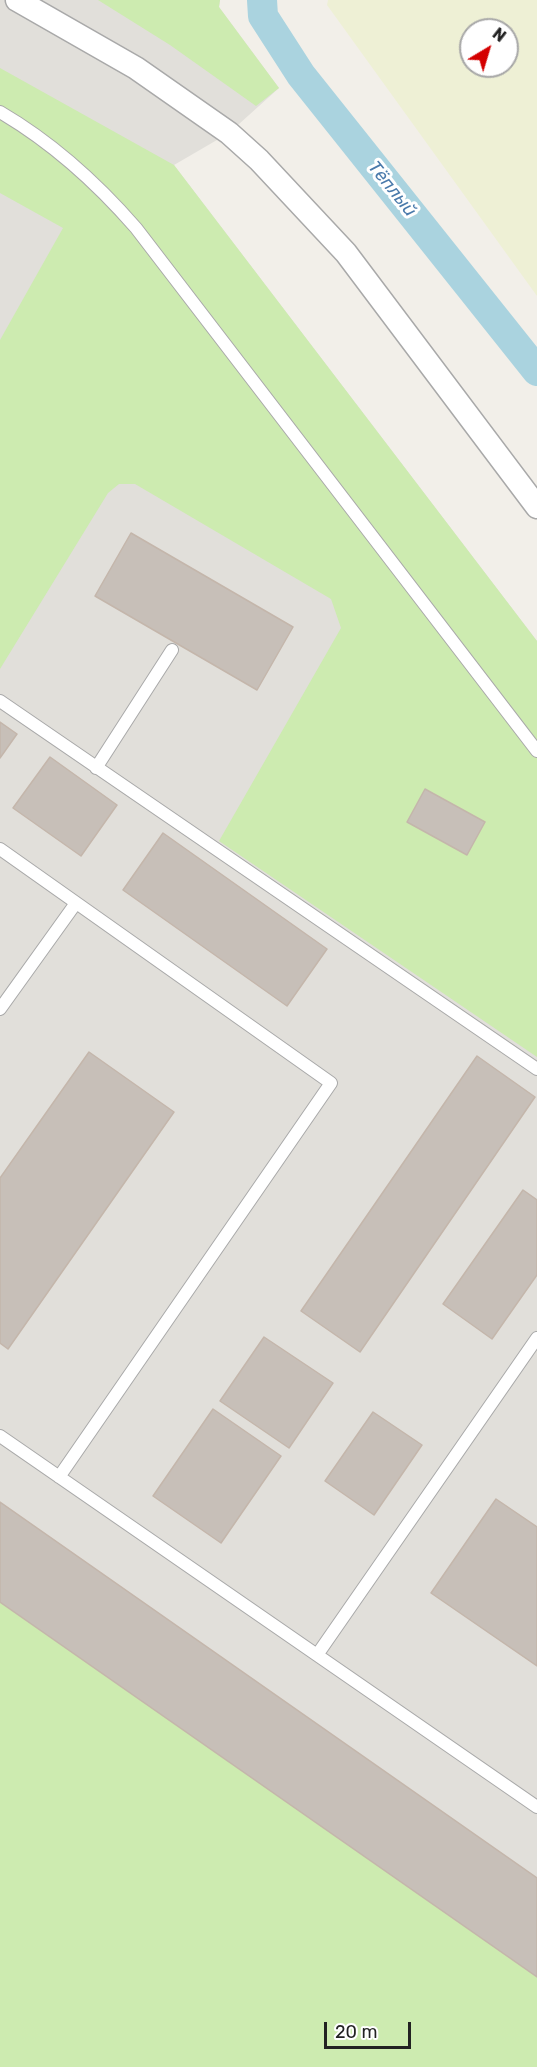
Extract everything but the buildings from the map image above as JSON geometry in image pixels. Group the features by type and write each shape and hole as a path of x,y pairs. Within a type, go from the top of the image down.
{"street":[{"path":"17,0 136,68 229,133 259,160 318,220 346,253 537,507"}],"lane":[{"path":"0,112 58,151 99,187 136,228 537,751"},
{"path":"96,768 172,650"},
{"path":"0,700 537,1069"},
{"path":"0,849 331,1083 59,1477"},
{"path":"0,1009 76,903"},
{"path":"316,1655 537,1338"},
{"path":"0,1436 537,1807"}],"shaded area":[{"path":"0,0 220,0 219,7 279,88 229,133 174,165 537,641 537,2067 0,2067"}],"green space":[{"path":"98,0 220,0 219,7 279,88 256,106 170,45"},
{"path":"328,0 537,0 537,296 327,5"},
{"path":"0,68 174,165 537,641 537,1057 219,841 341,628 331,599 135,484 119,484 108,493 0,669 0,340 63,228 0,193"},
{"path":"0,1602 537,1977 537,2067 0,2067"}],"waterway":[{"name":"Тёплый","path":"262,0 263,16 301,75 537,371"}]}
